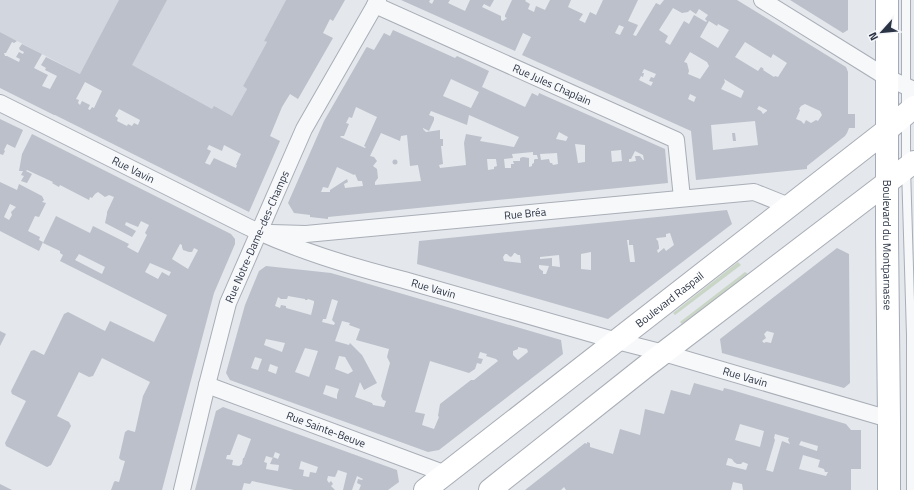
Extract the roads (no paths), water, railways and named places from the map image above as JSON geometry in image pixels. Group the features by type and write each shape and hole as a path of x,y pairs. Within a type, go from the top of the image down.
{"main road":[{"name":"Boulevard du Montparnasse","path":"887,0 886,77 889,490"},
{"name":"Boulevard Raspail","path":"425,490 887,130 910,110"},
{"path":"490,490 664,353 910,165"}],"street":[{"path":"762,0 886,77 910,88"},
{"name":"Rue Jules Chaplain","path":"376,2 676,140 682,198"},
{"name":"Rue Notre-Dame-des-Champs","path":"182,490 228,303 304,129 376,2"},
{"name":"Rue Vavin","path":"0,103 258,232 304,250 379,273 664,353 889,419"},
{"name":"Rue Bréa","path":"258,232 306,234 754,192 789,206"},
{"name":"Rue Sainte-Beuve","path":"207,385 446,474"}],"lane":[{"name":"Boulevard du Montparnasse","path":"906,0 910,88 911,490"}]}
